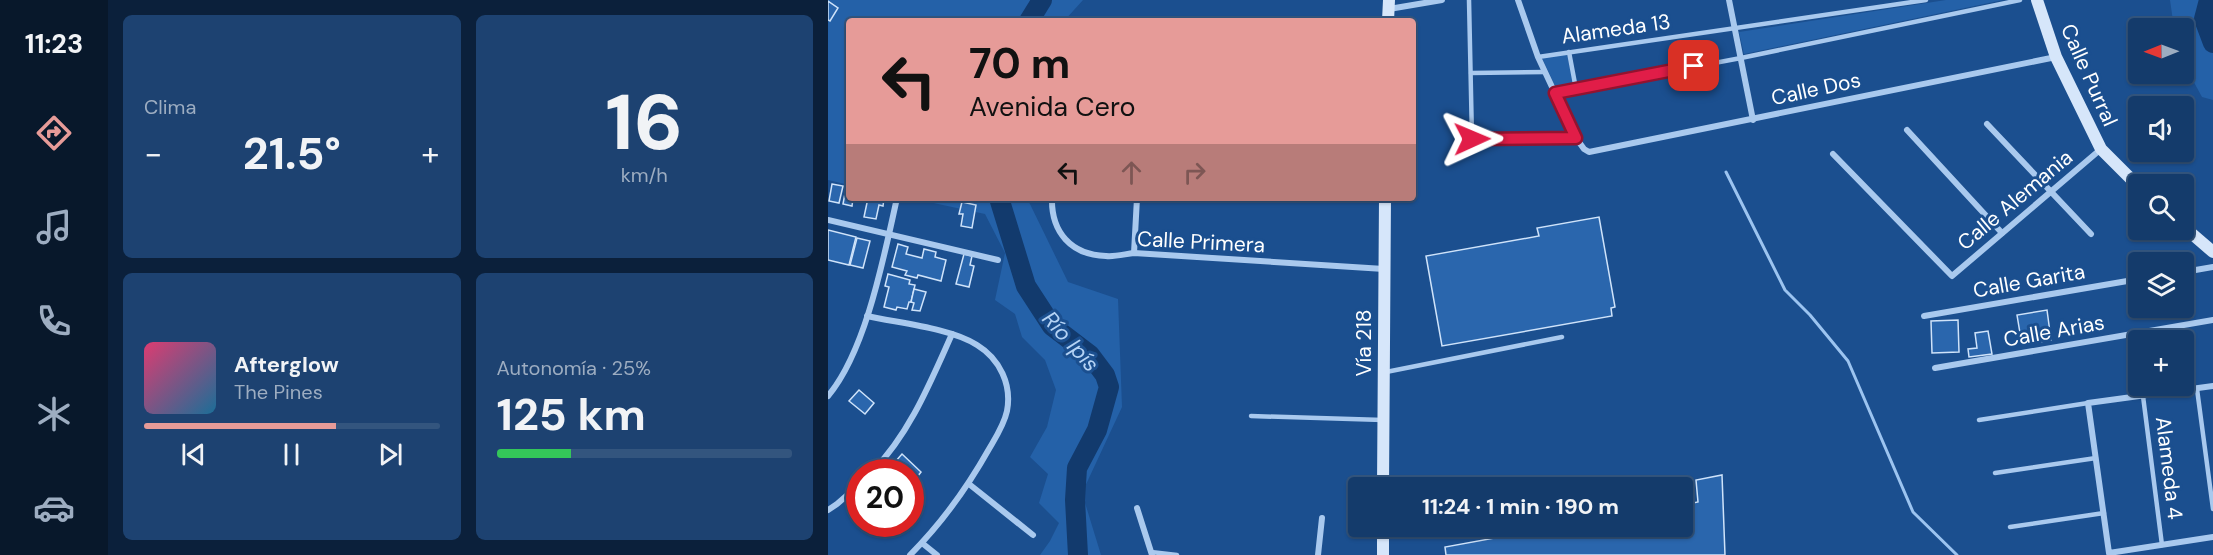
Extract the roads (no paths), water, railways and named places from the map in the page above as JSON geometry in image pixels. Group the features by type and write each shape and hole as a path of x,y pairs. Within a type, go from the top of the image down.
{"main road":[{"name":"Calle Purral","path":"2037,0 2056,57 2101,149 2128,177"},
{"name":"Vía 218","path":"1383,477 1385,201"},
{"path":"2194,236 2213,252"},
{"path":"1383,537 1383,555"}],"street":[{"path":"1388,10 1442,0"},
{"path":"1518,0 1538,57 1576,138"},
{"path":"1729,0 1753,120"},
{"name":"Calle Dos","path":"1576,138 1589,152 1598,151 2056,57"},
{"path":"1988,124 2091,234"},
{"path":"1907,130 2002,232"},
{"name":"Calle Alemania","path":"1833,154 1952,276 2101,149"},
{"path":"828,396 836,387 854,354 867,316 896,201"},
{"name":"Calle Primera","path":"1052,201 1052,213 1057,230 1070,244 1085,253 1106,256 1134,253 1384,269"},
{"path":"1134,253 1137,201"},
{"path":"828,220 998,260"},
{"path":"2194,270 2213,267"},
{"name":"Calle Garita","path":"1924,316 2128,281"},
{"path":"867,316 952,334 976,344 994,358 1004,376 1008,396 1007,412 1002,427 969,484 952,509 910,555"},
{"name":"Calle Arias","path":"1935,368 2213,320"},
{"path":"883,459 899,439 922,402 952,334"},
{"path":"2194,389 2213,386"},
{"path":"2143,396 2088,403 2109,554 2213,537"},
{"path":"969,484 1033,535"},
{"path":"828,510 846,496"},
{"path":"1137,508 1152,554"},
{"path":"1318,555 1322,518"},
{"path":"922,543 937,555"}],"lane":[{"path":"1469,0 1472,139 1576,138"},
{"name":"Alameda 13","path":"1538,57 1926,0"},
{"path":"1555,93 1741,58 2020,0"},
{"path":"1569,52 1576,89"},
{"path":"1471,74 1545,72"},
{"path":"1384,372 1562,337"},
{"path":"2197,389 2213,509"},
{"name":"Alameda 4","path":"2143,396 2162,545"},
{"path":"1979,420 2088,403"},
{"path":"1251,416 1383,420"},
{"path":"1995,472 2096,458"},
{"path":"2010,527 2104,513"},
{"path":"1152,554 1177,555"}],"waterway":[{"name":"Río Ipís","path":"1031,18 1042,0"},
{"path":"2209,0 2204,19 2213,43"},
{"path":"1726,172 1785,290 1810,315 1848,361 1913,512 1957,555"},
{"name":"Río Ipís","path":"1000,201 1026,286 1052,326 1090,355 1105,375 1109,387 1097,430 1077,468 1075,500 1078,555"}]}
